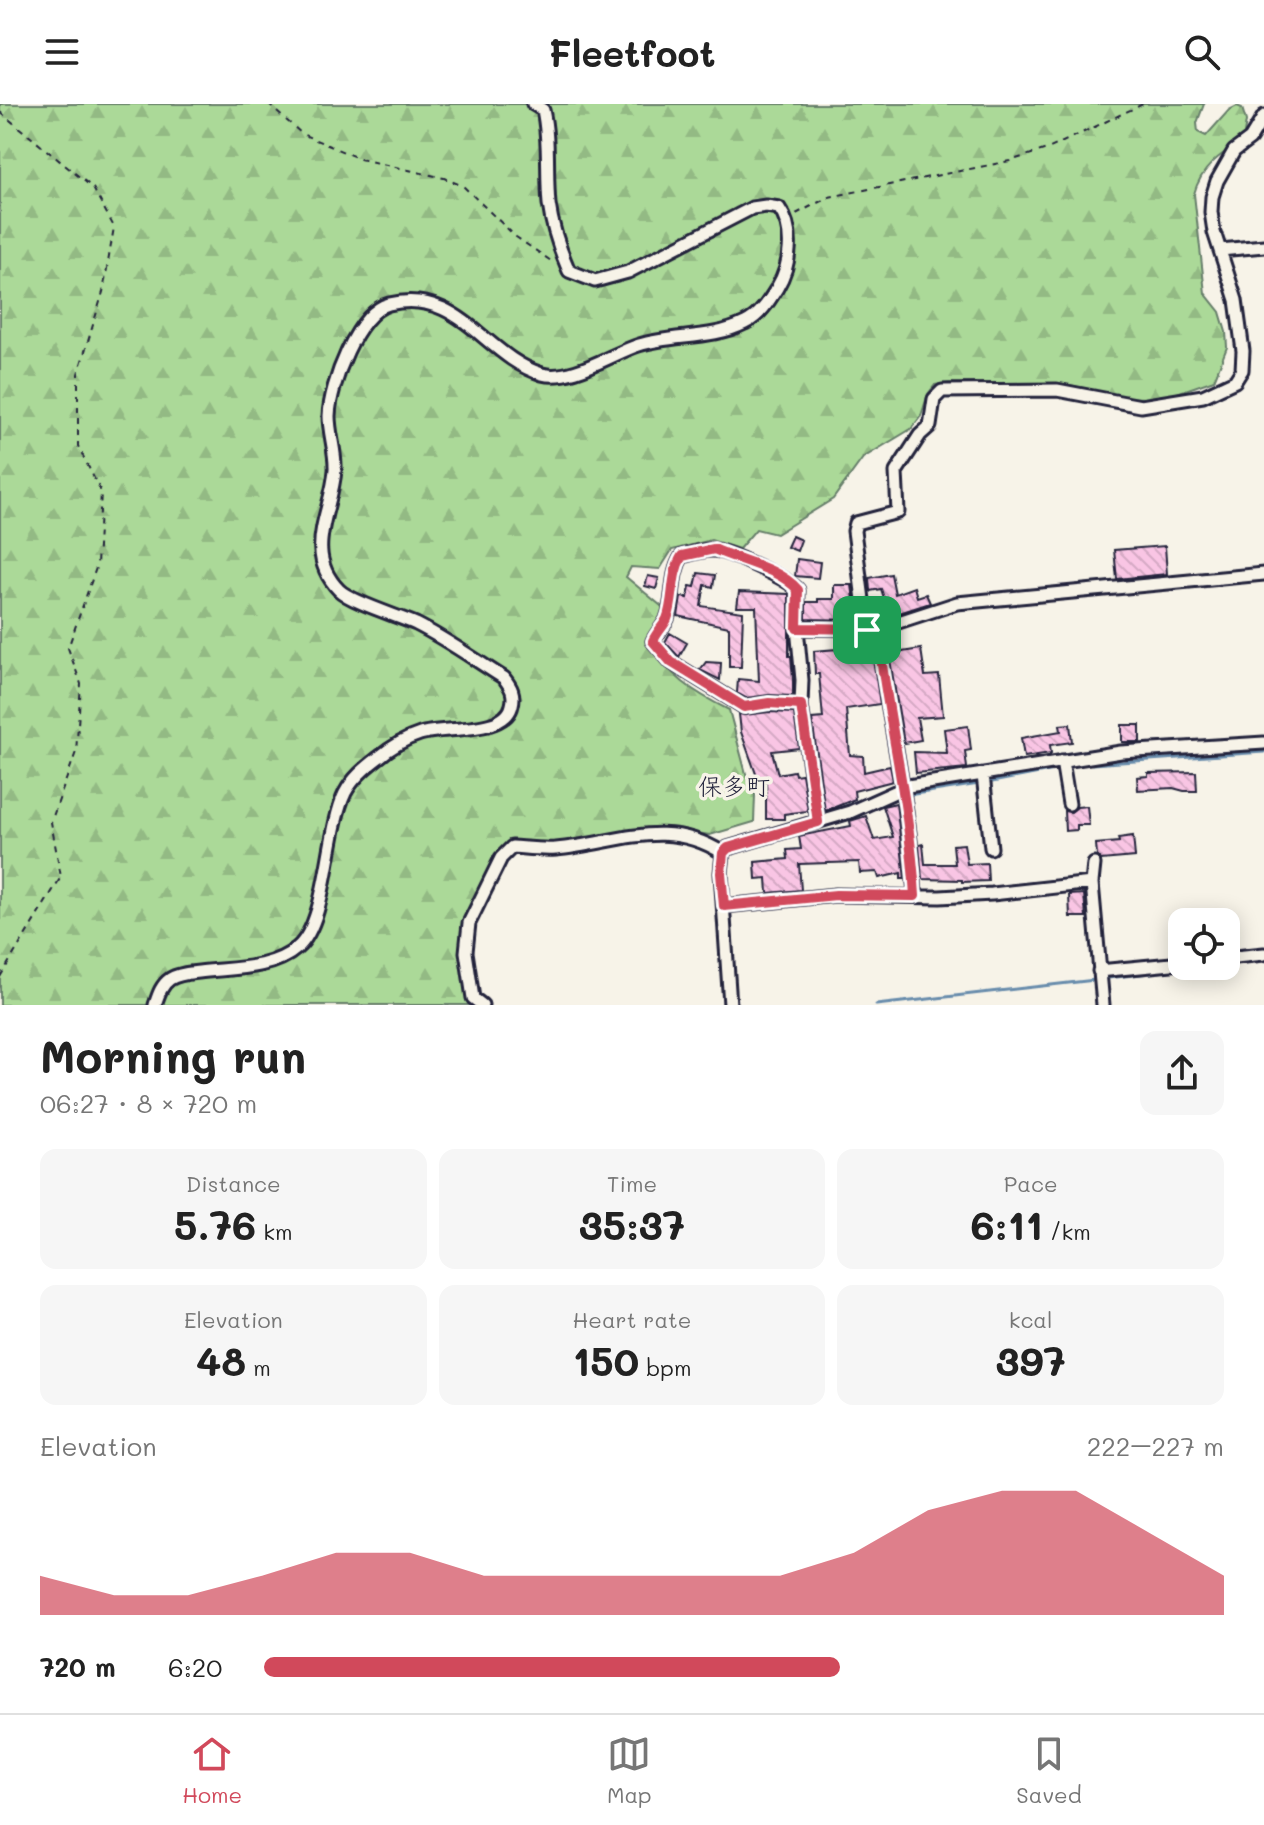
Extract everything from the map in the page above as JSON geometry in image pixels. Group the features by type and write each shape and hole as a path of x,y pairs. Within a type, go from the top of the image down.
{"street":[{"path":"155,1005 159,992 170,978 267,963 286,956 301,945 317,909 345,793 360,772 392,747 420,733 486,726 504,719 511,712 514,698 504,678 419,626 341,593 323,564 320,539 322,521 335,467 329,417 332,394 335,379 367,317 384,306 406,301 431,303 460,318 525,368 547,375 566,373 641,344 711,335 747,322 767,305 781,281 790,239 787,219 779,208 766,206 752,208 628,272 595,281 569,271 559,248 550,207 543,110 533,104"},
{"path":"915,896 913,856 903,788 854,531 856,523 898,512 896,472 920,435 930,426 932,406 937,395 948,389 1057,390 1141,406 1203,396 1235,381 1244,360 1236,300 1211,212 1217,181 1234,151 1250,139 1264,116"},
{"path":"1220,250 1264,246"},
{"path":"801,705 769,703 744,707 671,662 653,641 667,618 676,565 682,556 714,549 777,574 798,590 801,705 817,816"},
{"path":"797,628 872,630 957,603 1264,574"},
{"path":"720,851 817,816 850,812 903,788 984,781 1062,761 1121,752 1264,743"},
{"path":"1062,761 1069,804"},
{"path":"984,781 991,848"},
{"path":"482,1005 473,998 466,952 469,923 501,858 512,847 554,849 656,833 703,840 720,851"},
{"path":"720,851 730,1005"},
{"path":"1094,864 1092,883 1103,1005"},
{"path":"724,906 836,895 992,894 1092,883"},
{"path":"1240,957 1264,954"},
{"path":"1099,971 1168,964"}],"path":[{"path":"268,104 302,134 360,159 444,178 463,186 516,237 548,261 569,271"},
{"path":"787,219 829,197 1010,161 1050,148 1143,104"},
{"path":"0,112 93,188 114,227 103,292 78,374 78,446 101,492 97,565 68,648 81,684 76,752 51,822 61,877 0,977"}],"green space":[{"path":"0,104 1204,104 1197,123 1198,132 1206,136 1229,110 1237,106 1242,108 1246,121 1243,140 1207,169 1194,194 1205,293 1220,312 1227,347 1214,380 1174,394 1146,398 1119,397 1070,385 935,385 928,394 921,416 911,429 863,458 833,499 776,534 756,529 739,549 711,540 672,550 660,569 631,567 626,577 666,610 648,640 656,653 682,682 729,710 749,785 755,795 754,822 710,835 656,827 553,845 512,842 474,896 463,927 461,964 467,1002 471,1005 0,1005"}],"building":[{"path":"792,536 801,540 797,551 787,547"},
{"path":"1165,546 1167,574 1117,579 1114,550"},
{"path":"797,559 820,562 818,578 795,576"},
{"path":"698,573 715,575 713,587 705,585 701,606 743,612 741,667 729,667 729,627 678,616 681,597 688,598 690,586 695,587"},
{"path":"891,574 895,594 914,587 917,597 926,594 930,603 890,616 881,589 870,591 869,578"},
{"path":"648,576 659,578 656,589 645,586"},
{"path":"834,585 852,585 857,620 806,619 806,602 834,599"},
{"path":"739,592 789,594 789,656 793,696 746,698 737,693 738,679 759,681 756,607 737,607"},
{"path":"670,633 687,643 679,657 665,642"},
{"path":"837,637 858,637 857,648 872,652 880,704 846,709 850,755 863,756 864,772 890,766 893,781 854,791 855,799 825,811 812,719 823,718 814,651 837,649"},
{"path":"921,649 925,676 939,675 943,716 917,718 921,740 904,743 889,654"},
{"path":"706,662 721,663 720,680 700,670"},
{"path":"794,713 799,748 772,751 778,774 794,771 795,775 802,774 808,811 784,814 784,819 766,819 766,783 760,785 741,732 739,714"},
{"path":"1070,724 1072,742 1050,745 1051,753 1024,757 1021,738 1061,731 1060,725"},
{"path":"1122,725 1140,725 1140,742 1122,742"},
{"path":"968,726 971,750 965,751 967,768 916,773 914,752 947,753 944,729"},
{"path":"1196,772 1197,791 1173,788 1138,790 1137,777 1148,776 1148,773"},
{"path":"896,803 905,879 901,879 901,873 879,878 877,872 860,873 859,862 799,864 801,890 768,893 767,878 756,879 755,862 788,859 787,850 801,849 799,836 851,826 850,821 866,816 874,840 893,837 883,806"},
{"path":"1087,806 1089,825 1077,825 1077,830 1065,831 1064,811 1071,812 1077,807"},
{"path":"1133,836 1135,857 1101,860 1097,856 1096,844 1119,842 1118,838"},
{"path":"923,844 925,864 955,864 953,845 964,844 967,864 987,863 988,881 922,879 919,845"},
{"path":"1084,894 1086,917 1070,917 1069,895"}],"waterway":[{"path":"1092,764 1264,752"},
{"path":"987,783 1060,769"},
{"path":"908,795 979,784"},
{"path":"830,812 872,796"},
{"path":"721,847 758,833"},
{"path":"716,869 717,854"},
{"path":"1240,963 1264,960"},
{"path":"1108,978 1168,971"},
{"path":"876,1005 1095,980"},
{"path":"723,981 724,1005"}],"district":[{"name":"保多町","path":"734,787"}],"route":[{"path":"714,549 777,574 794,585 798,590 797,628 867,630 877,629 885,693 910,831 915,896 836,895 724,906 721,873 723,853 728,848 818,822 801,705 769,703 744,707 671,662 653,641 667,618 676,565 682,556 714,549"}]}
